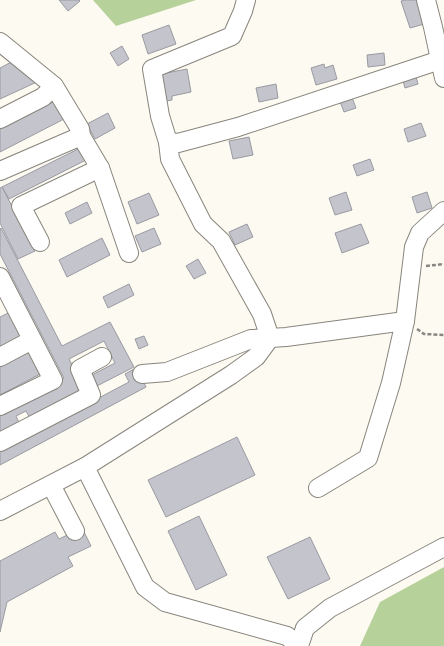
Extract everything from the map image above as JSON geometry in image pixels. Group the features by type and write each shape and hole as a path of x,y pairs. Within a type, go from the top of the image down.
{"street":[{"path":"246,0 244,11 232,36 152,69 160,116 168,142 170,158 203,224 221,241 262,314 270,338"},
{"path":"426,0 444,78"},
{"path":"0,42 54,86 80,129 81,136 100,168 129,253"},
{"path":"168,142 178,143 238,127 440,60"},
{"path":"0,119 42,97 54,86"},
{"path":"0,171 81,136"},
{"path":"40,242 21,206 100,168"},
{"path":"318,488 368,458 391,383 405,321 414,247 420,232 444,211"},
{"path":"0,277 6,305 32,340 52,380 0,406"},
{"path":"142,374 167,372 251,339 286,337 405,321"},
{"path":"0,511 85,468 231,375 256,357 270,338"},
{"path":"0,357 32,340"},
{"path":"0,442 91,395 80,369 102,357"},
{"path":"85,468 145,587 165,602 287,636 299,646 304,628 330,608 444,547"},
{"path":"50,485 75,531"}],"path":[{"path":"405,321 424,334 444,335"}],"green space":[{"path":"93,0 196,0 116,26"},
{"path":"444,567 444,646 360,646 380,602"}],"building":[{"path":"59,0 79,0 80,1 68,11"},
{"path":"420,0 428,23 410,28 401,1"},
{"path":"169,25 176,44 148,54 142,35"},
{"path":"122,46 129,59 118,66 110,53"},
{"path":"384,53 385,65 368,67 367,55"},
{"path":"17,59 39,81 0,99 0,68"},
{"path":"324,64 325,68 333,65 337,79 316,85 311,68"},
{"path":"187,69 191,92 172,96 172,100 161,102 156,75"},
{"path":"415,73 418,84 405,88 402,77"},
{"path":"276,84 278,98 259,102 256,88"},
{"path":"351,95 356,108 344,112 339,99"},
{"path":"55,101 64,119 0,152 0,129"},
{"path":"108,113 115,128 95,139 87,124"},
{"path":"421,123 426,136 408,142 404,129"},
{"path":"249,137 253,155 233,159 229,141"},
{"path":"80,148 86,160 9,199 2,187"},
{"path":"370,159 374,170 357,176 353,165"},
{"path":"2,187 35,251 18,259 0,223 0,188"},
{"path":"346,192 352,210 335,215 329,198"},
{"path":"427,192 432,208 417,213 412,197"},
{"path":"149,193 159,215 137,224 128,202"},
{"path":"87,202 92,213 70,224 65,213"},
{"path":"247,224 253,237 235,245 229,232"},
{"path":"361,224 369,243 342,253 335,233"},
{"path":"1,228 62,346 110,322 134,367 93,388 88,377 115,363 104,341 69,359 86,392 31,420 26,411 16,416 21,427 0,437 0,411 64,378 0,254"},
{"path":"154,228 161,244 142,252 135,236"},
{"path":"102,238 110,255 67,277 59,260"},
{"path":"198,259 206,273 194,279 186,266"},
{"path":"129,284 134,295 108,308 103,297"},
{"path":"10,312 23,336 0,347 0,317"},
{"path":"144,336 148,345 139,349 135,339"},
{"path":"29,350 42,373 0,395 0,365"},
{"path":"136,368 146,387 0,465 0,450 129,382 125,374"},
{"path":"237,437 255,475 166,517 148,480"},
{"path":"199,516 227,575 196,590 168,531"},
{"path":"82,528 91,546 68,557 73,566 7,602 0,632 0,561 55,532 59,539"},
{"path":"310,537 330,579 288,599 267,557"}]}
